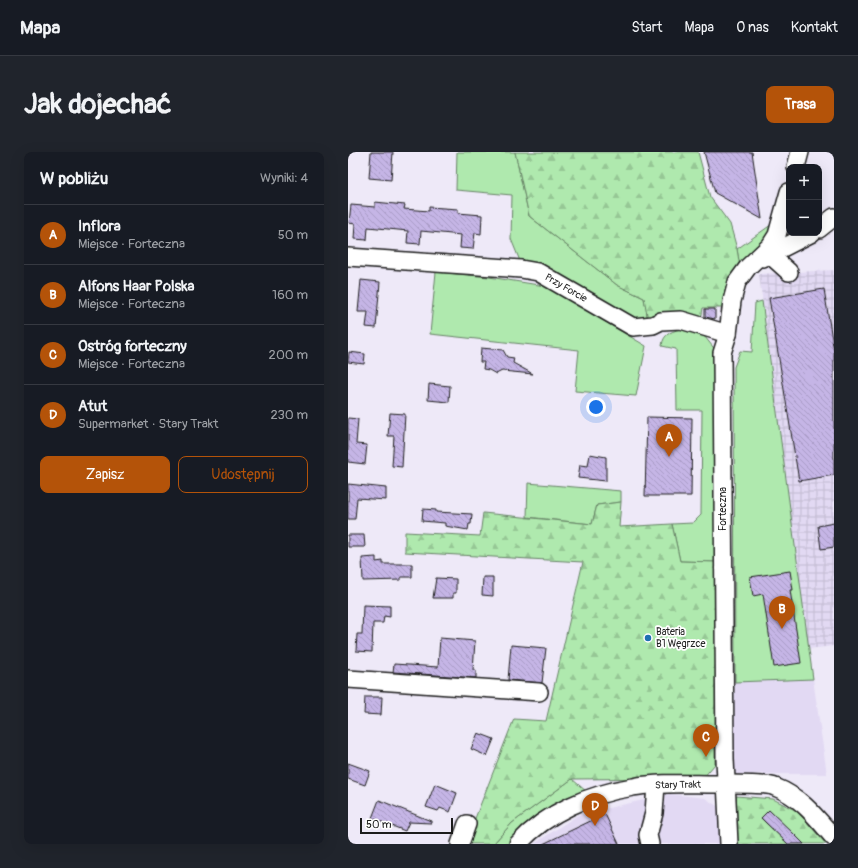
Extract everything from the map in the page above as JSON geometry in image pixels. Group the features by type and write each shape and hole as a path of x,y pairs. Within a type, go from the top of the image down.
{"street":[{"path":"797,164 800,152"},
{"name":"Forteczna","path":"729,844 726,784 722,353 728,334 732,301 737,282 748,267 770,246 777,235 787,200"},
{"path":"822,227 834,217"},
{"path":"748,267 769,254 806,236"},
{"path":"769,254 789,272"},
{"name":"Przy Forcie","path":"348,257 521,269 538,272 634,327 653,325 661,321 681,320 728,334"},
{"path":"348,679 539,692"},
{"name":"Stary Trakt","path":"518,844 535,827 582,801 633,786 656,785 726,784 773,786 785,791 806,804 834,838"},
{"path":"650,844 648,835 654,813 656,785"},
{"path":"460,844 467,824"}],"shaded area":[{"path":"834,270 834,646 808,649 759,274"},
{"path":"813,679 827,774 733,774 735,682"},
{"path":"670,794 705,798 720,808 722,844 534,844 578,815"}],"green space":[{"path":"457,152 515,152 529,216 617,285 644,298 648,320 637,323 522,266 511,239 512,195 456,190"},
{"path":"515,152 698,152 710,197 730,224 737,249 740,267 728,308 703,308 701,320 648,320 644,298 617,285 529,216"},
{"path":"775,222 770,235 740,267 737,249"},
{"path":"436,272 489,277 545,286 646,346 636,396 575,391 579,350 430,334"},
{"path":"762,301 813,679 735,682 734,367 740,351 752,352 755,303"},
{"path":"684,328 705,337 717,352 716,562 680,561 672,524 693,523 701,515 702,410 677,410 676,349 662,346 666,335"},
{"path":"528,483 621,491 621,502 597,505 592,524 527,517"},
{"path":"621,502 619,527 672,524 680,561 716,562 715,764 703,778 572,779 512,823 493,844 465,844 514,719 546,721 583,562 405,552 405,532 480,536 483,513 592,524 597,505"},
{"path":"572,779 587,792 522,830 509,844 493,844 512,823"},
{"path":"736,796 773,799 797,811 826,844 738,844"}],"building":[{"path":"371,152 393,152 391,180 369,178"},
{"path":"704,152 752,152 762,219 715,193"},
{"path":"375,202 405,205 404,209 429,211 429,207 458,209 458,213 482,215 481,234 475,233 473,249 460,248 461,235 421,231 420,244 407,243 408,231 368,227 367,240 354,239 355,224 349,223 351,205 375,207"},
{"path":"361,280 380,282 376,328 366,327 368,312 358,312"},
{"path":"824,289 834,352 834,475 799,481 769,298"},
{"path":"705,309 715,309 715,319 705,317"},
{"path":"481,348 503,350 507,357 514,358 513,363 533,374 502,371 496,374 489,370 483,369 484,362 480,362"},
{"path":"349,352 365,354 364,364 348,362"},
{"path":"429,384 450,386 449,402 428,400"},
{"path":"390,413 405,414 402,467 392,466 394,436 388,436"},
{"path":"647,417 692,418 691,496 645,496"},
{"path":"348,418 358,419 356,444 367,445 365,464 348,462"},
{"path":"590,454 606,457 606,481 578,478 580,465 588,466"},
{"path":"348,484 386,488 386,500 357,498 355,519 348,519"},
{"path":"423,509 436,510 436,512 472,514 471,524 469,524 468,530 445,526 445,523 422,521"},
{"path":"834,523 834,547 821,549 818,526"},
{"path":"348,535 364,535 365,547 348,547"},
{"path":"376,557 376,562 383,561 383,564 412,564 412,577 401,577 401,580 363,581 362,558"},
{"path":"790,571 793,590 790,590 801,663 774,667 763,594 753,596 750,577"},
{"path":"483,577 493,577 493,596 482,595"},
{"path":"436,578 456,579 456,593 453,593 453,598 433,598"},
{"path":"363,605 390,606 390,617 384,616 383,623 373,623 372,652 356,651 357,634 362,634"},
{"path":"440,638 475,641 473,670 476,670 476,678 393,672 394,664 438,667"},
{"path":"511,645 546,648 542,683 508,680"},
{"path":"365,697 382,697 381,715 364,714"},
{"path":"478,733 494,739 487,756 471,749"},
{"path":"348,763 370,771 365,785 348,779"},
{"path":"435,784 457,793 450,812 440,808 438,811 426,807"},
{"path":"379,800 431,821 431,823 409,822 405,831 372,818"},
{"path":"769,810 804,844 788,844 766,823 761,818"},
{"path":"605,814 619,844 543,844"}],"place":[{"name":"Inflora","path":"669,457"},
{"name":"Alfons Haar Polska","path":"782,629"},
{"name":"Bateria B1 Węgrzce","path":"648,638"},
{"name":"Ostróg forteczny","path":"706,757"},
{"name":"Atut","path":"595,826"}]}
